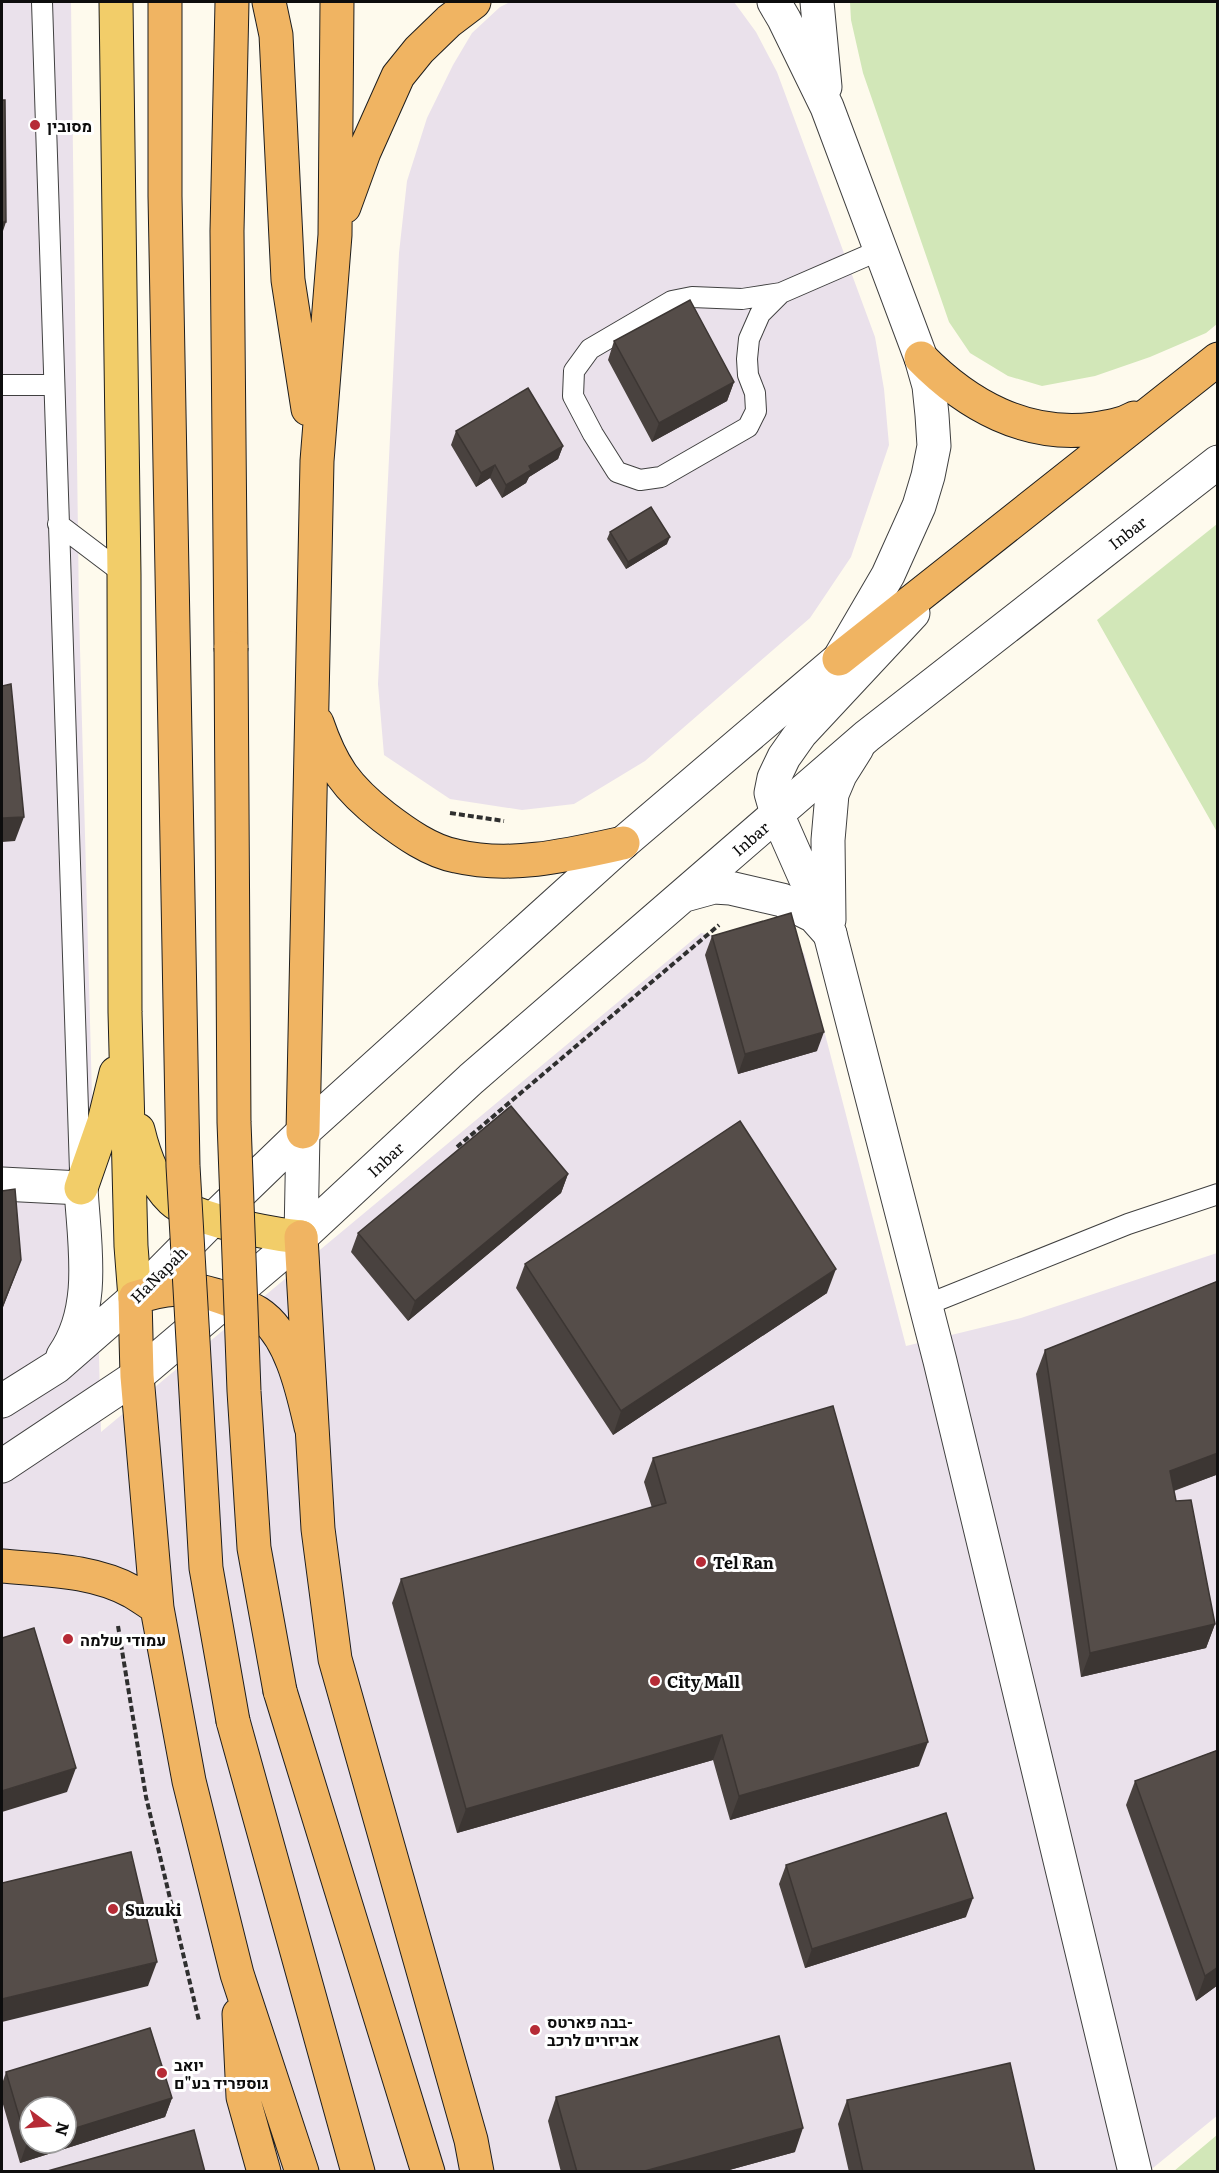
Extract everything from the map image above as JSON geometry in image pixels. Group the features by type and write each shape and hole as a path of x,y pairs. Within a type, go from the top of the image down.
{"highway":[{"path":"165,2 165,208 183,1166 206,1568 233,1721 357,2172"},
{"path":"232,2 227,231 234,1122 244,1391 254,1548 280,1690 428,2172"},
{"path":"269,2 276,36 288,280 317,461"},
{"path":"303,1132 317,461 335,235 337,2"},
{"path":"335,235 353,180 398,76 419,50 449,21 474,2"},
{"path":"921,358 952,387 971,400 1027,426 1047,430 1082,431 1125,423 1160,405"},
{"path":"839,659 1218,359"},
{"path":"312,698 318,724 338,772 351,788 402,831 430,847 454,856 504,861 560,857 623,843"},
{"path":"301,1237 318,1529 335,1659 471,2140 477,2172"},
{"path":"302,2172 237,1974 189,1781 157,1608 137,1376 135,1299 159,1290 179,1288 198,1290 229,1299 258,1314 269,1323 280,1338 302,1386 311,1427"},
{"path":"2,1566 65,1571 101,1580 132,1591 157,1608"},
{"path":"237,1974 243,2097 264,2172"}],"main road":[{"path":"117,2 124,574 125,1012 131,1246 135,1299"},
{"path":"81,1188 104,1122 112,1091 125,1012"},
{"path":"128,1090 149,1165 163,1190 174,1202 189,1210 249,1229 301,1237"}],"street":[{"path":"2,1466 137,1376 301,1237 303,1132 623,843 839,659 888,575 919,506 928,476 934,446 929,386 921,358 827,107 774,2"},
{"path":"817,2 827,107"},
{"name":"Inbar","path":"301,1237 471,1079 867,736 1218,462"},
{"path":"967,556 801,733 784,757 774,778 771,793 777,814 830,934 926,1305 1135,2172"},
{"path":"830,934 828,840 832,794 850,756 867,736"},
{"path":"684,896 714,887 757,894 800,908 814,916 830,934"},
{"name":"HaNapah","path":"2,1401 56,1367 135,1299 303,1132"},
{"path":"2,1184 81,1188 86,1272 83,1307 74,1338 56,1367"}],"lane":[{"path":"42,2 81,1188"},
{"path":"781,293 760,314 749,339 748,375 754,393 756,411 748,427 661,477 640,480 617,472 573,396 574,371 590,349 672,301 692,297 742,299 781,293 880,250"},
{"path":"2,385 54,385"},
{"path":"58,524 124,574"},
{"path":"926,1305 1128,1224 1218,1194"}],"path":[{"path":"448,813 513,822"},
{"path":"118,1625 146,1797 201,2029"}],"shaded area":[{"path":"2,2 71,2 79,611 101,1432 701,933 804,953 906,1346 1021,1318 1217,1253 1218,2115 1148,2172 2,2172"},
{"path":"510,2 734,2 756,32 777,72 875,337 884,389 889,445 851,557 810,618 645,761 574,804 522,810 450,799 384,755 378,684 399,253 407,181 427,118 453,65 472,33 500,7"}],"green space":[{"path":"850,2 1217,2 1217,324 1206,333 1150,357 1095,376 1042,386 1008,376 970,353 949,322 863,73 851,20"},
{"path":"1217,524 1217,832 1097,620"},
{"path":"1217,2135 1217,2171 1174,2171"}],"building":[{"path":"2,100 5,100 6,222 2,222"},
{"path":"690,300 734,382 659,423 614,341"},
{"path":"528,388 563,446 529,466 531,470 506,485 495,465 481,473 456,431"},
{"path":"651,507 670,537 628,562 610,532"},
{"path":"11,684 24,817 2,818 2,686"},
{"path":"791,913 824,1032 745,1054 712,936"},
{"path":"511,1106 568,1174 415,1301 358,1233"},
{"path":"740,1121 836,1269 621,1411 525,1264"},
{"path":"15,1189 21,1260 2,1307 2,1191"},
{"path":"1218,1281 1218,1453 1170,1471 1176,1501 1191,1500 1215,1624 1090,1653 1045,1350"},
{"name":"City Mall","path":"833,1406 928,1742 739,1796 722,1735 466,1809 401,1579 666,1503 653,1458"},
{"path":"34,1628 76,1768 2,1791 2,1638"},
{"path":"1218,1750 1218,1967 1205,1976 1135,1781"},
{"path":"946,1813 973,1898 812,1949 786,1865"},
{"path":"131,1852 157,1962 2,1999 2,1883"},
{"path":"150,2028 172,2098 78,2127 78,2095 18,2095 18,2113 6,2072"},
{"path":"779,2036 803,2128 641,2172 577,2172 556,2097"},
{"path":"1010,2063 1035,2172 863,2172 847,2100"},
{"path":"194,2130 205,2172 44,2172"}],"place":[{"name":"מסובין","path":"35,125"},
{"name":"Tel Ran","path":"701,1562"},
{"name":"עמודי שלמה","path":"68,1639"},
{"name":"City Mall","path":"655,1681"},
{"name":"Suzuki","path":"113,1909"},
{"name":"בבה פארטס- אביזרים לרכב","path":"535,2030"},
{"name":"יואב גוספריד בע\"ם","path":"162,2073"}]}
